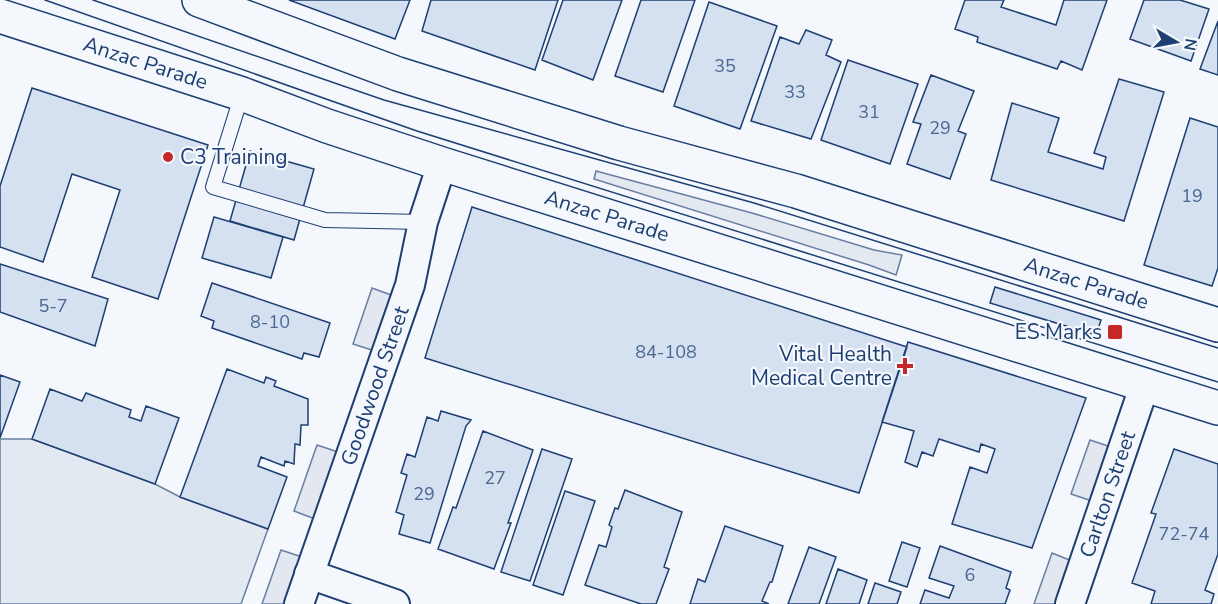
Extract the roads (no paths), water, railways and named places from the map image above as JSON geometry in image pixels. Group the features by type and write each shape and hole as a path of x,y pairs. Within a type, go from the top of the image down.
{"main road":[{"name":"Anzac Parade","path":"199,0 398,74 619,143 796,191 1218,325"},
{"name":"Anzac Parade","path":"0,17 242,94 327,126 442,164 1218,408"}],"street":[{"name":"Goodwood Street","path":"299,604 410,285 423,222 442,164"},
{"name":"Carlton Street","path":"1070,604 1145,384"},
{"path":"309,574 395,604"}],"lane":[{"path":"242,94 213,187 325,220 423,222"}],"tram line":[{"path":"45,0 417,131 1218,382"},
{"path":"93,0 384,100 754,203 1218,348"}],"place":[{"name":"C3 Training","path":"168,157"},
{"name":"ES Marks","path":"1115,332"},
{"name":"Vital Health Medical Centre","path":"905,366"}]}
